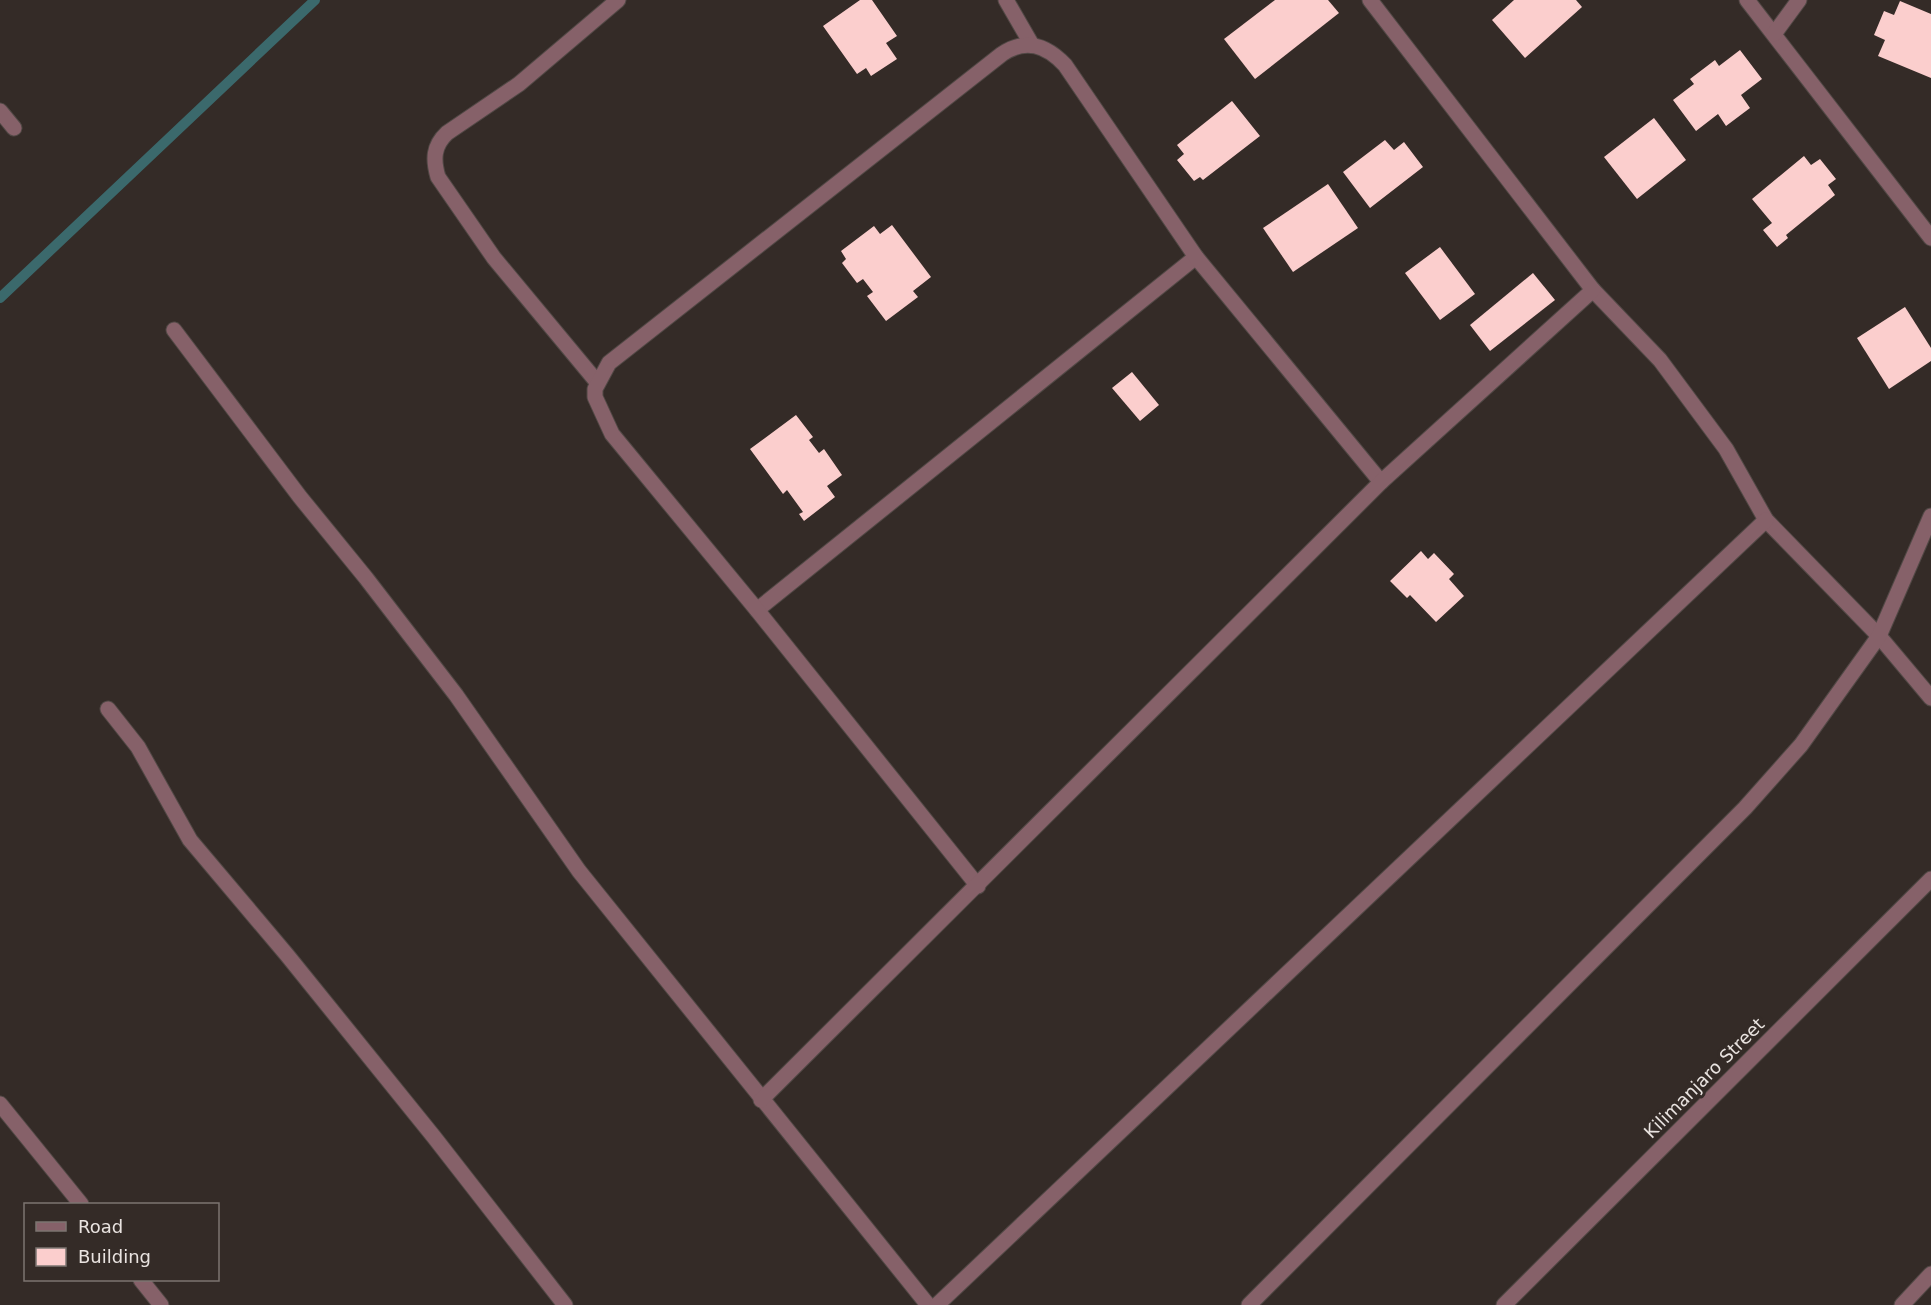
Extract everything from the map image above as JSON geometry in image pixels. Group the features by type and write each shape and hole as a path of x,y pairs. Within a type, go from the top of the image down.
{"street":[{"path":"597,382 494,258 438,177 434,164 435,150 439,140 519,84 618,0"},
{"path":"1006,0 1032,45"},
{"path":"1370,0 1593,290 1660,360 1726,449 1766,520 1880,636 1931,698"},
{"path":"1747,0 1931,238"},
{"path":"1774,34 1799,0"},
{"path":"978,886 757,610 612,434 596,397 595,389 609,363 1012,47 1032,45 1054,53 1065,65 1196,257 1382,482"},
{"path":"0,111 14,128"},
{"path":"757,610 1196,257"},
{"path":"761,1100 1382,482 1593,290"},
{"path":"174,330 300,497 456,695 579,871 928,1305"},
{"path":"1249,1305 1746,808 1801,745 1880,636 1931,516"},
{"path":"937,1305 1766,520"},
{"path":"108,709 138,747 190,840 294,964 565,1305"},
{"name":"Kilimanjaro Street","path":"1504,1305 1931,879"},
{"path":"0,1104 80,1203"},
{"path":"1902,1305 1931,1274"},
{"path":"142,1281 161,1305"}],"building":[{"path":"860,0 872,0 897,36 886,43 897,59 871,76 866,68 857,74 823,26"},
{"path":"1275,0 1328,0 1339,13 1255,79 1224,39"},
{"path":"1514,0 1576,0 1582,7 1525,58 1492,20"},
{"path":"1900,1 1931,14 1931,78 1878,56 1885,40 1874,35 1884,11 1894,15"},
{"path":"1740,50 1762,79 1741,95 1750,108 1726,126 1718,114 1696,131 1673,100 1694,84 1690,79 1715,60 1719,66"},
{"path":"1232,101 1260,136 1203,180 1200,177 1194,181 1177,160 1184,154 1177,145"},
{"path":"1654,118 1686,160 1637,199 1604,157"},
{"path":"1385,140 1394,150 1404,142 1423,167 1370,208 1343,172"},
{"path":"1804,156 1811,165 1820,159 1836,179 1828,185 1835,195 1786,235 1788,238 1777,247 1763,230 1772,223 1752,199"},
{"path":"1328,184 1358,228 1293,272 1263,228"},
{"path":"892,225 931,277 913,291 918,297 886,321 867,296 873,292 863,279 857,283 842,263 846,259 841,251 874,226 880,234"},
{"path":"1440,247 1475,294 1440,320 1405,273"},
{"path":"1533,273 1555,300 1490,351 1470,325"},
{"path":"1905,307 1931,348 1931,361 1889,389 1857,338"},
{"path":"1132,372 1159,405 1140,421 1112,388"},
{"path":"796,415 813,437 809,440 819,453 824,449 842,475 827,486 835,497 804,521 799,514 803,512 787,490 783,494 750,449"},
{"path":"1421,551 1428,559 1434,553 1454,574 1449,579 1464,596 1436,622 1410,595 1407,598 1390,581"}],"waterway":[{"path":"0,298 315,0"}]}
